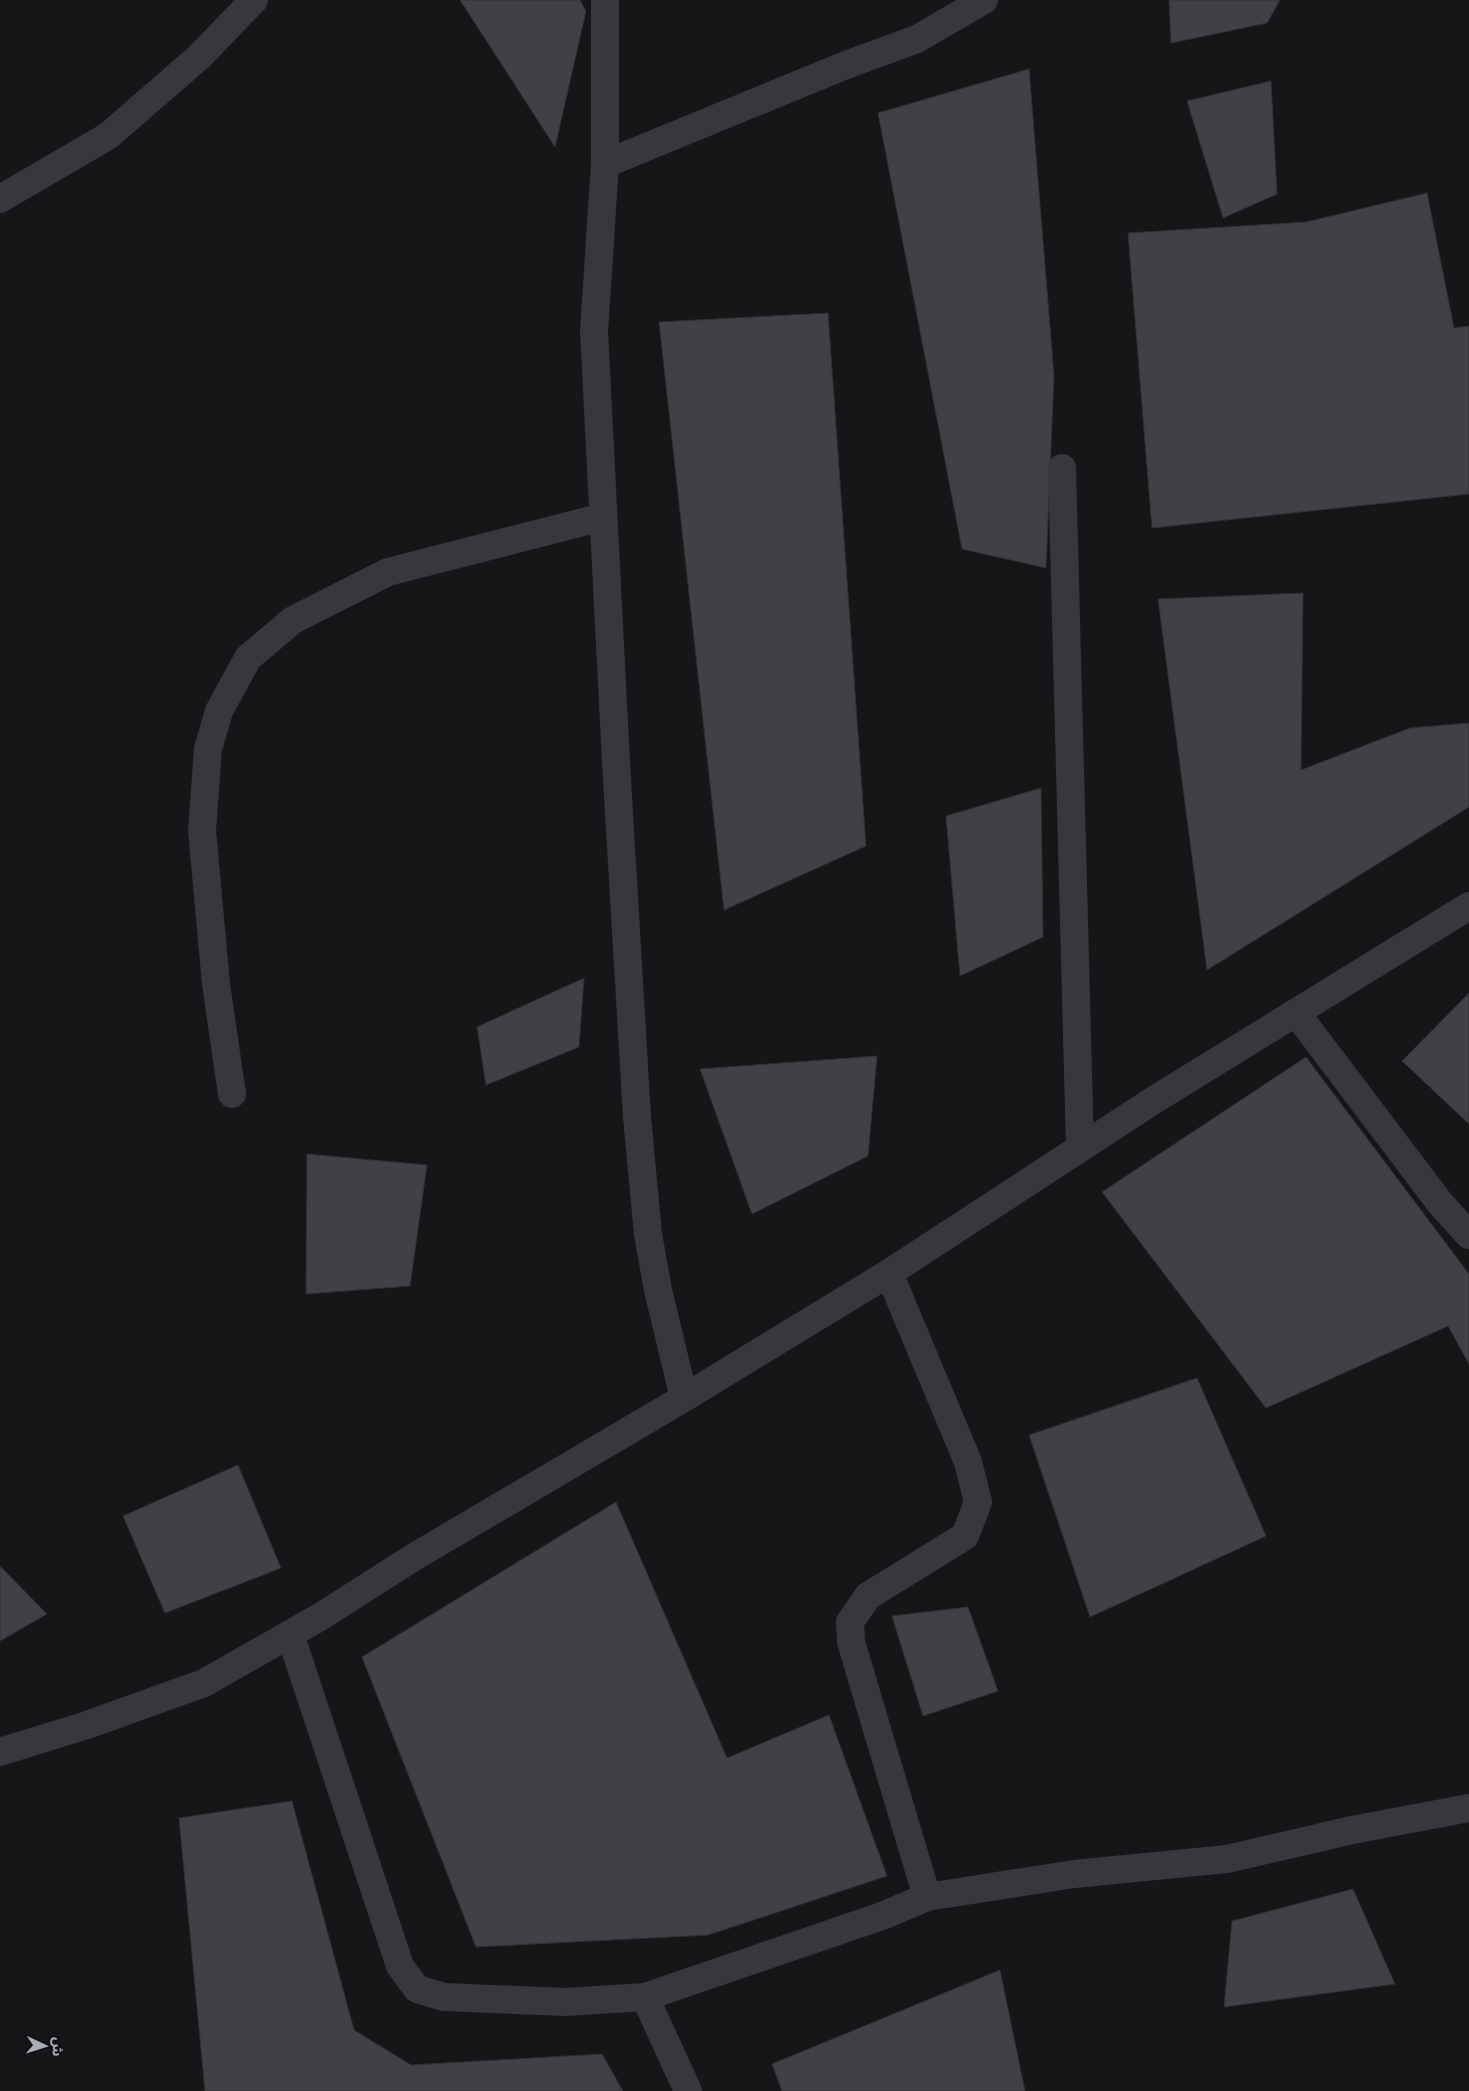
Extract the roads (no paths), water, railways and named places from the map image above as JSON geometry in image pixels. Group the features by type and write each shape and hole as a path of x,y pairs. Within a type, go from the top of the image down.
{"street":[{"path":"0,198 108,136 199,57 254,0"},
{"path":"605,0 604,164 594,331 603,516 640,1156 648,1234 658,1290 684,1398"},
{"path":"604,164 846,65 917,39 984,0"},
{"path":"1062,468 1080,1148"},
{"path":"232,1094 216,984 202,830 208,749 219,712 248,658 292,620 388,572 603,516"},
{"path":"0,1752 87,1725 204,1682 320,1617 414,1557 684,1398 889,1273 1154,1100 1297,1014 1469,906"},
{"path":"1297,1014 1440,1203 1469,1235"},
{"path":"889,1273 968,1462 978,1502 965,1536 868,1596 850,1622 851,1642 927,1898"},
{"path":"290,1634 400,1966 417,1990 444,1997 566,2002 644,1997 882,1916 927,1898 1074,1874 1227,1859 1352,1830 1469,1808"},
{"path":"644,1997 688,2091"}]}
